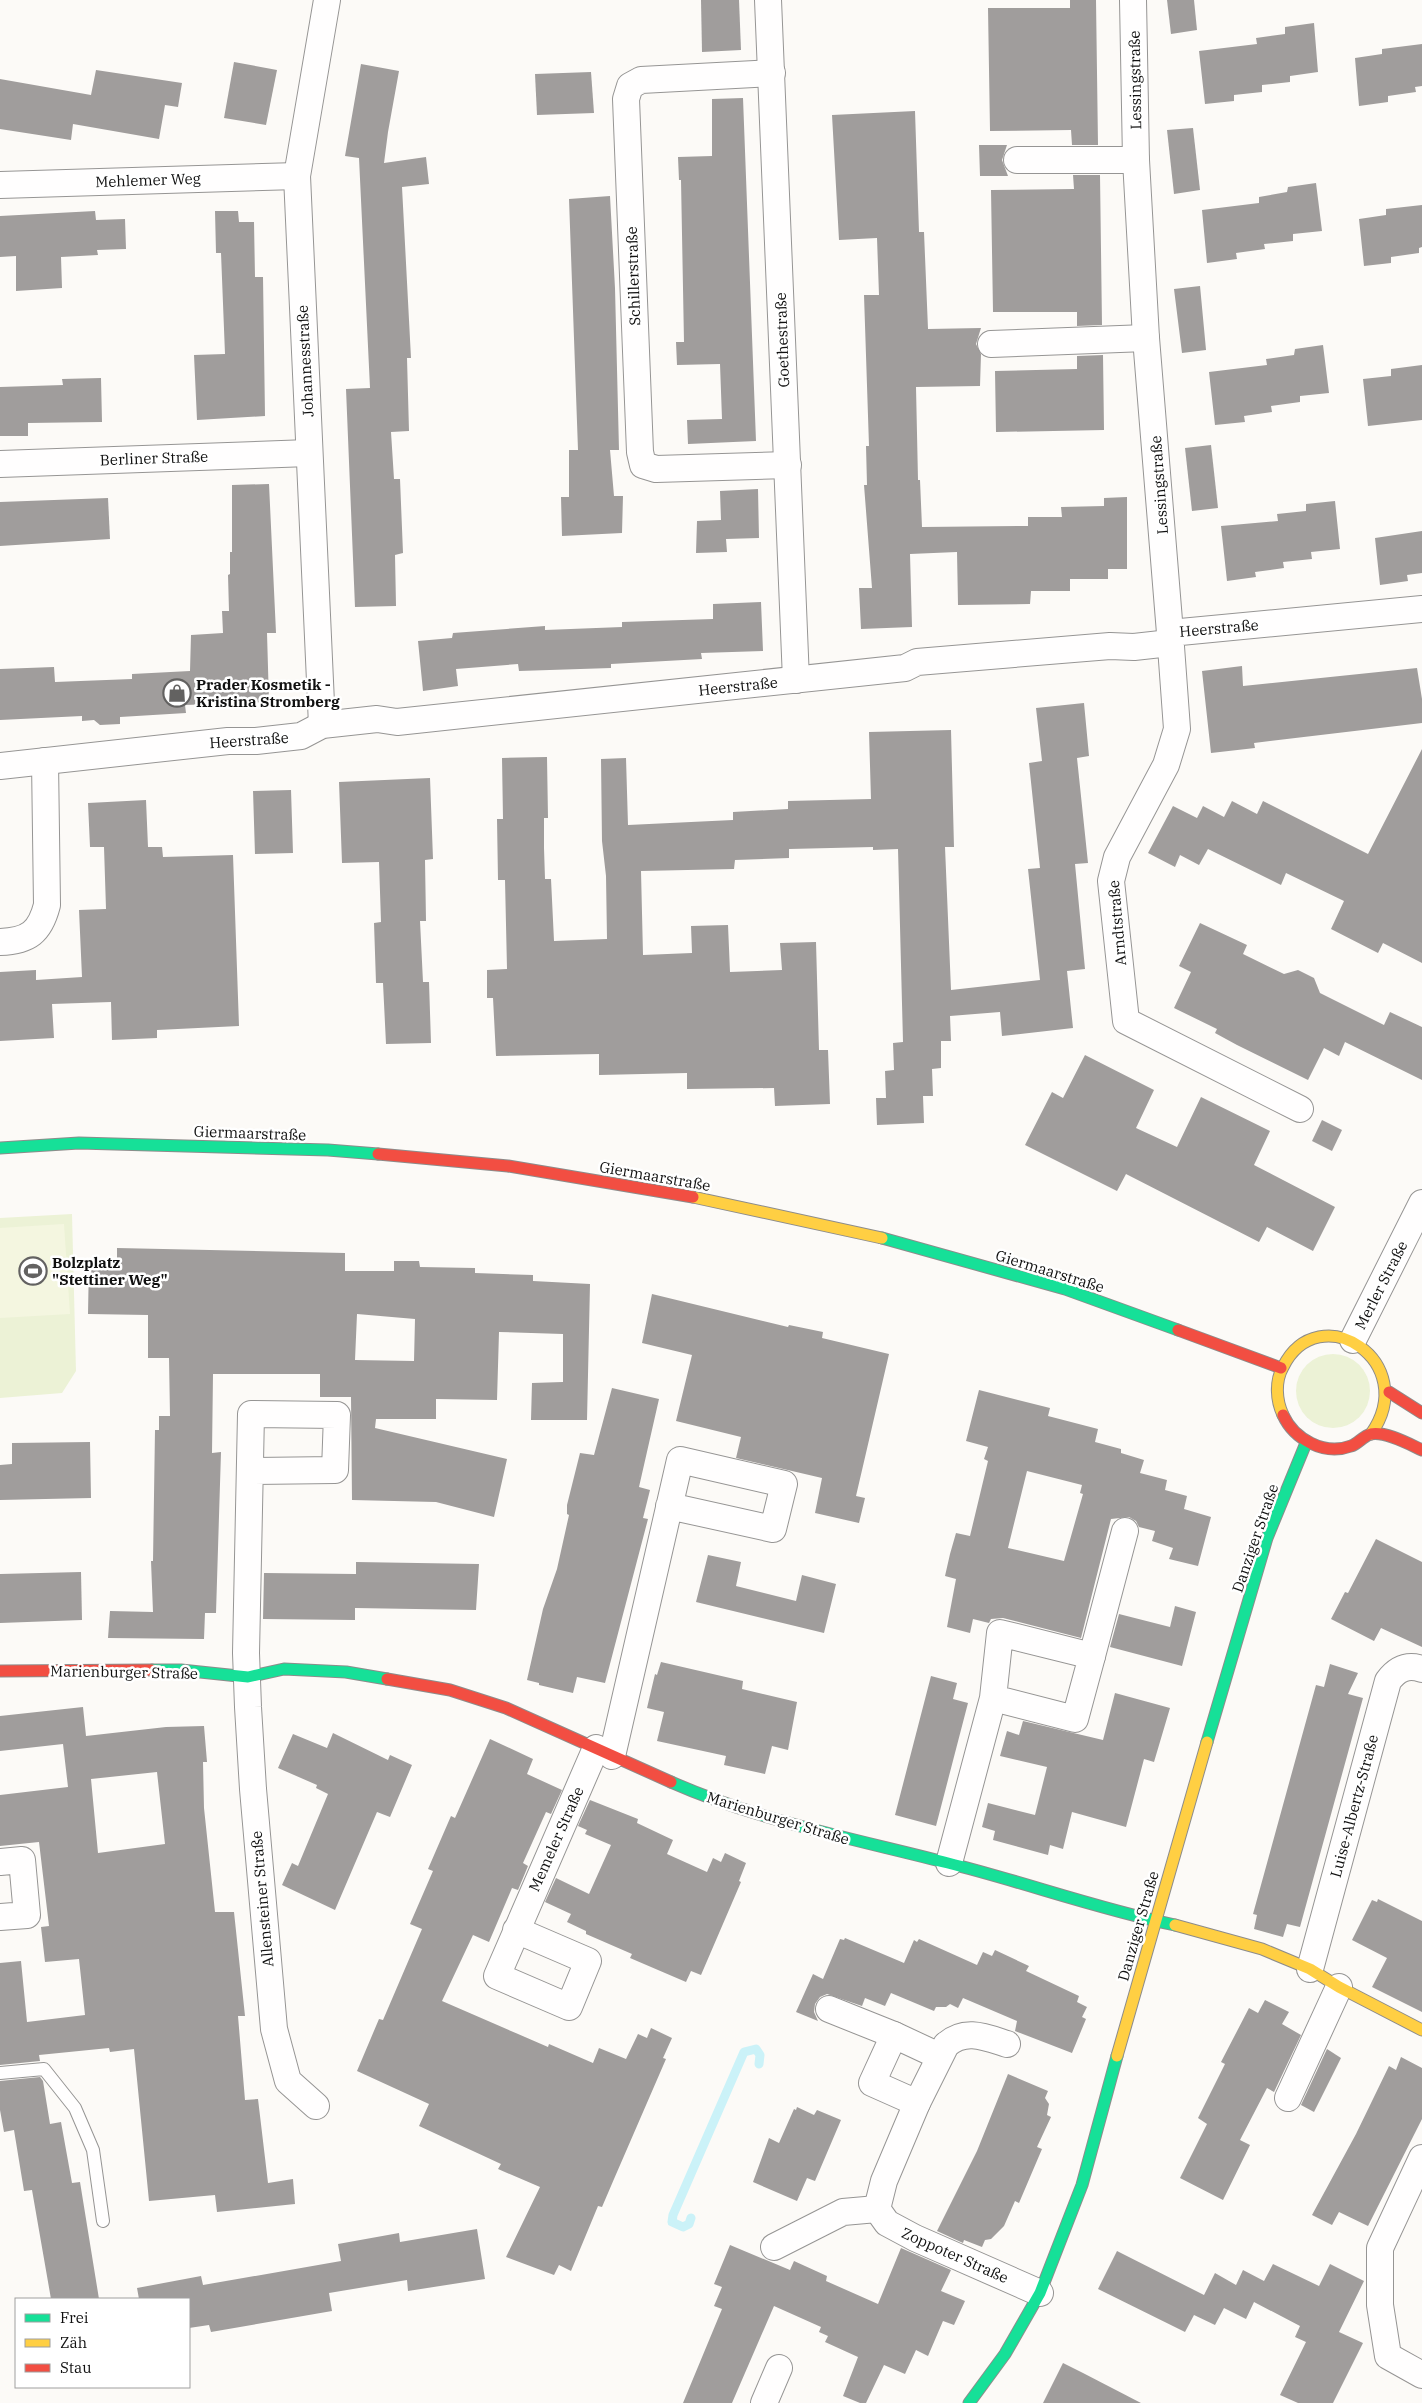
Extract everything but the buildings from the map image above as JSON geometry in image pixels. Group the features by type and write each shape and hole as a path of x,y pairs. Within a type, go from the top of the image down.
{"street":[{"name":"Johannesstraße","path":"322,724 297,176 327,0"},
{"name":"Goethestraße","path":"768,0 796,680"},
{"name":"Lessingstraße","path":"1133,0 1136,160 1146,338 1170,638"},
{"name":"Schillerstraße","path":"772,73 641,80 630,86 626,99 626,108 640,452 643,465 656,469 788,465"},
{"path":"1017,160 1136,160"},
{"name":"Mehlemer Weg","path":"0,185 297,176"},
{"path":"991,344 1146,338"},
{"name":"Berliner Straße","path":"0,464 309,452"},
{"name":"Heerstraße","path":"0,766 228,741 256,741 300,736 322,724 377,719 397,722 905,668 917,662 1110,646 1134,648 1170,638 1422,610"},
{"name":"Arndtstraße","path":"1170,638 1176,729 1166,765 1117,857 1111,881 1126,1022 1300,1109"},
{"path":"0,942 29,937 43,922 47,905 45,760"},
{"name":"Giermaarstraße","path":"0,1148 79,1143 328,1150 508,1166 675,1193 885,1239 1065,1289 1281,1368"},
{"name":"Merler Straße","path":"1353,1340 1422,1203"},
{"path":"1332,1336 1353,1340 1372,1352 1385,1370 1389,1392 1385,1415 1371,1434 1351,1446 1329,1449 1306,1443 1289,1429 1279,1411 1276,1389 1281,1368 1294,1351 1312,1340 1332,1336"},
{"path":"1389,1392 1422,1413"},
{"path":"1371,1434 1397,1438 1422,1450"},
{"name":"Danziger Straße","path":"969,2403 1005,2354 1040,2293 1082,2186 1154,1921 1267,1538 1306,1443"},
{"path":"248,1678 246,1652 250,1471"},
{"path":"604,1752 669,1506"},
{"path":"993,1698 1075,1720 1125,1531"},
{"path":"949,1863 993,1698 1000,1633 1092,1656"},
{"name":"Luise-Albertz-Straße","path":"1310,1969 1388,1681 1402,1668 1411,1666 1422,1669"},
{"name":"Marienburger Straße","path":"0,1671 181,1670 248,1678 284,1670 346,1672 450,1690 506,1708 704,1796 834,1836 949,1863 1154,1921 1192,1929 1262,1949 1310,1969 1339,1987 1422,2030"},
{"name":"Allensteiner Straße","path":"248,1678 253,1789 274,2029 288,2080 316,2106"},
{"name":"Memeler Straße","path":"516,1930 604,1752"},
{"path":"0,1862 22,1860 27,1915 0,1917"},
{"path":"1288,2098 1339,1987"},
{"path":"829,2009 894,2035 939,2056"},
{"path":"774,2247 843,2212 877,2209 884,2181 917,2103 946,2044 954,2038 977,2034 1007,2044"},
{"path":"894,2035 872,2083 917,2103"},
{"path":"1422,2158 1380,2248 1380,2305 1388,2356 1422,2375"},
{"name":"Zoppoter Straße","path":"877,2209 887,2223 915,2238 1040,2293"},
{"path":"764,2403 779,2368"}],"lane":[{"path":"0,2073 44,2069 76,2108 94,2150 103,2221"}],"green space":[{"path":"72,1214 76,1371 62,1393 0,1398 0,1218"},
{"name":"Bolzplatz \"Stettiner Weg\"","path":"64,1224 70,1314 0,1318 0,1228"},
{"path":"1333,1354 1354,1360 1364,1370 1370,1391 1364,1412 1354,1422 1333,1428 1312,1422 1302,1412 1296,1391 1302,1370 1312,1360"}],"waterway":[{"path":"691,2218 689,2224 683,2227 672,2222 673,2215 744,2052 756,2049 760,2055 759,2064"}],"traffic: fast":[{"path":"0,1148 79,1143 328,1150 378,1154"},
{"path":"882,1238 1065,1289 1178,1330"},
{"path":"1207,1742 1267,1538 1306,1443"},
{"path":"152,1670 181,1670 248,1677 284,1669 346,1672 387,1679"},
{"path":"671,1782 704,1796 773,1818 976,1870 1146,1919 1175,1925"},
{"path":"969,2403 1005,2354 1040,2293 1082,2185 1117,2056"}],"traffic: slow":[{"path":"693,1197 882,1238"},
{"path":"1283,1415 1277,1391 1280,1372 1283,1367 1299,1346 1319,1337 1340,1338 1360,1346 1375,1362 1384,1383 1383,1407 1371,1434"},
{"path":"1117,2056 1207,1742"},
{"path":"1175,1925 1262,1949 1310,1969 1339,1987 1422,2030"}],"traffic: jam":[{"path":"378,1154 508,1166 693,1197"},
{"path":"1178,1330 1281,1368"},
{"path":"1389,1392 1422,1413"},
{"path":"1283,1415 1288,1424 1302,1438 1321,1447 1341,1449 1354,1445 1368,1435 1383,1434 1422,1450"},
{"path":"0,1671 152,1670"},
{"path":"387,1679 450,1690 506,1708 671,1782"}],"place":[{"name":"Prader Kosmetik - Kristina Stromberg","path":"177,693"},
{"name":"Bolzplatz \"Stettiner Weg\"","path":"33,1271"}]}
